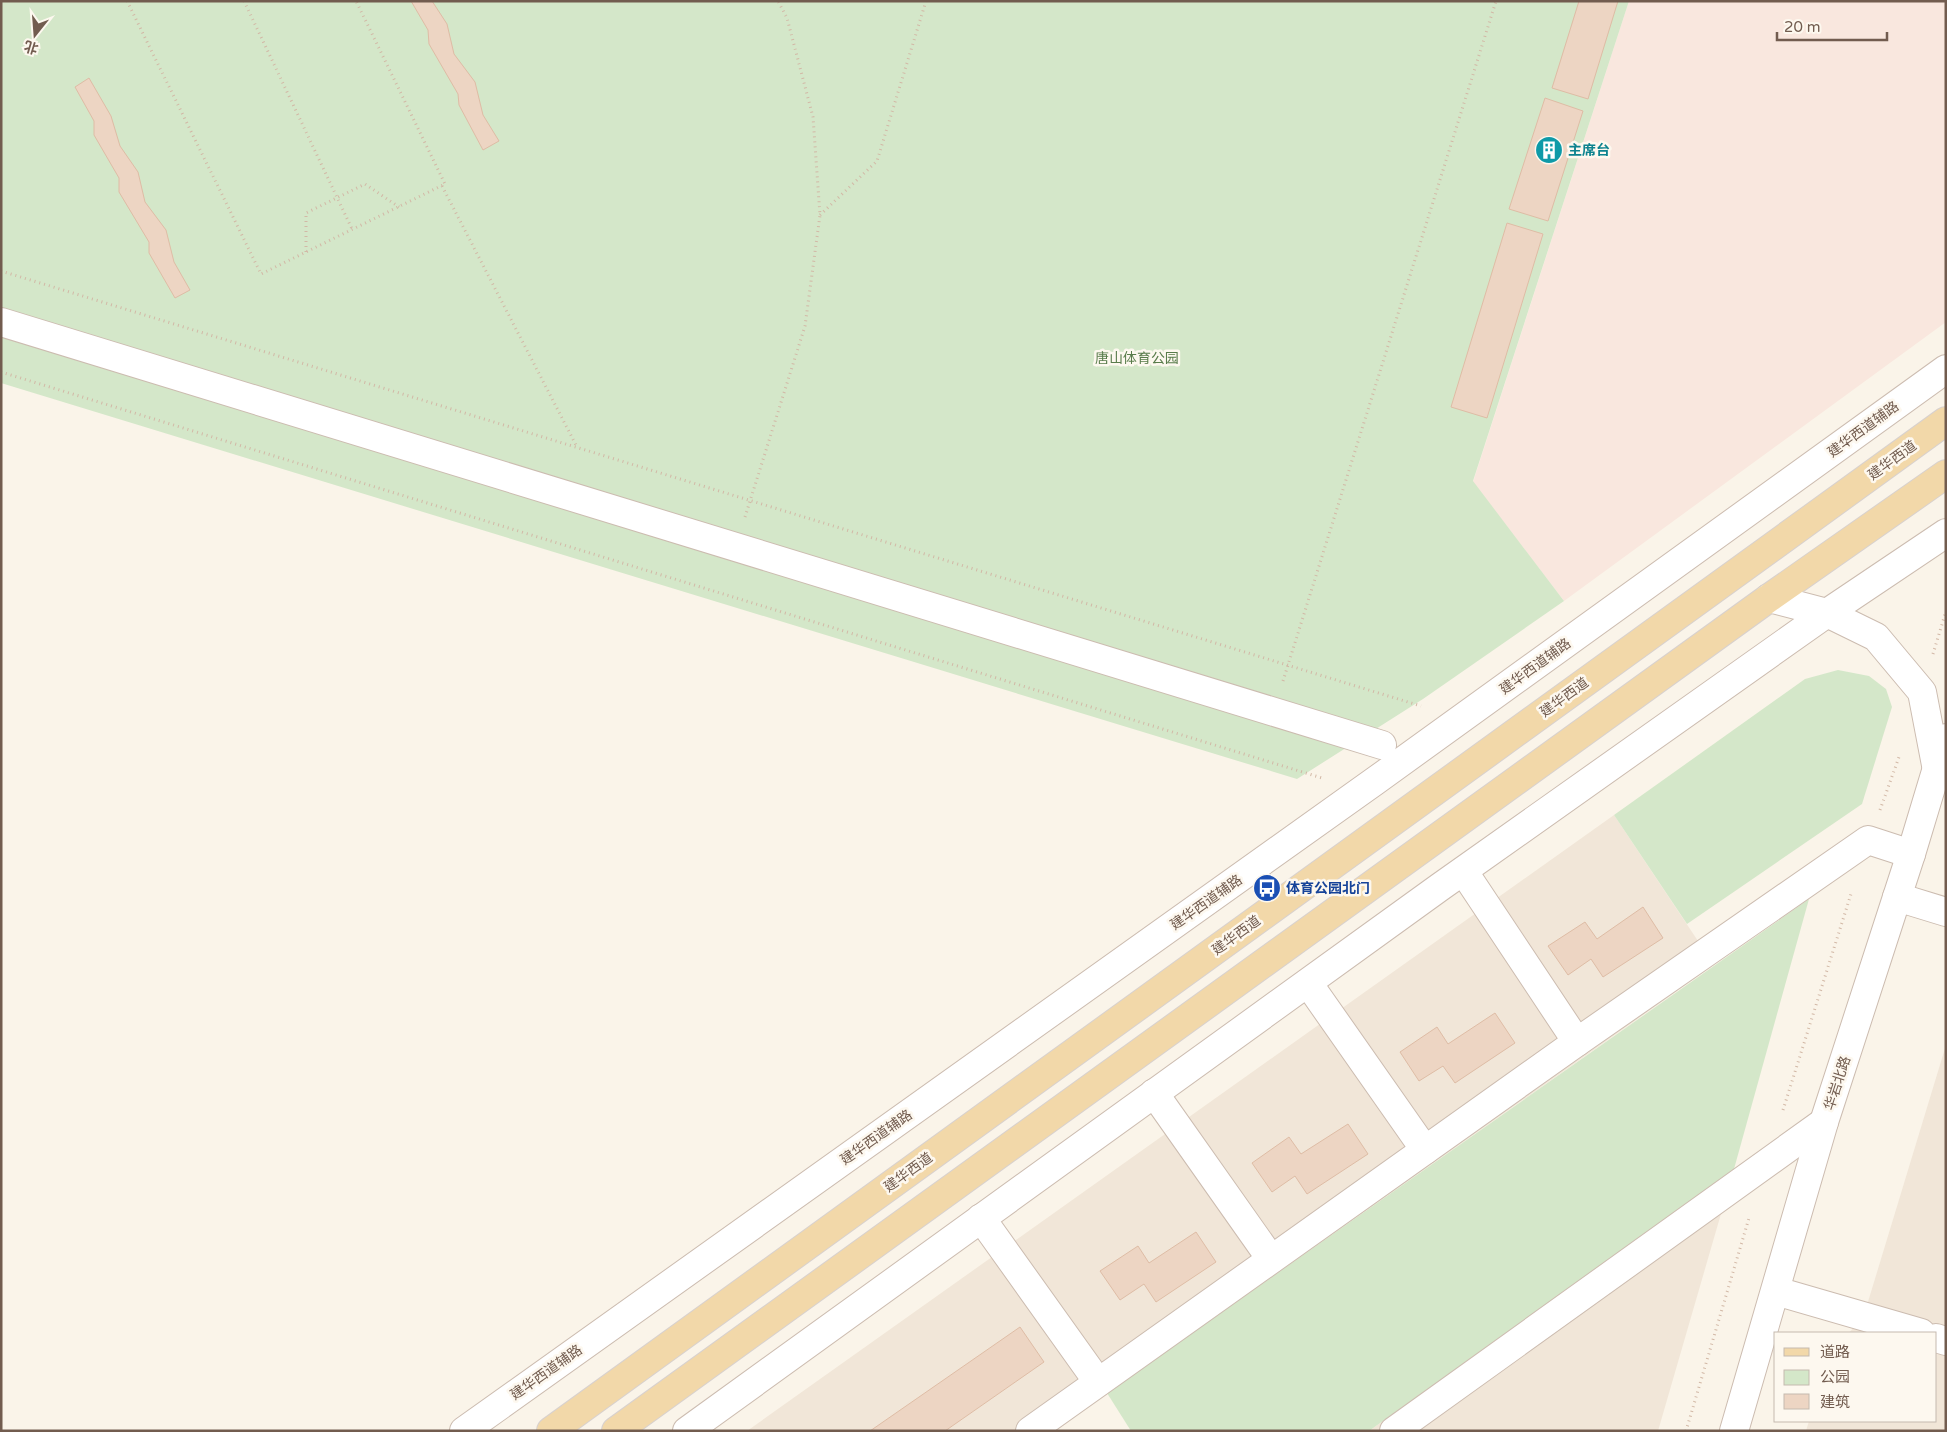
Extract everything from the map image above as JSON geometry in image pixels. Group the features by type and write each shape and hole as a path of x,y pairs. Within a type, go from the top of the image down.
{"main road":[{"name":"建华西道","path":"550,1431 1946,421"},
{"path":"616,1431 1769,598 1946,474"}],"street":[{"path":"1,322 1382,745"},
{"name":"建华西道辅路","path":"464,1431 1375,781 1946,369"},
{"path":"704,1426 981,1218 1308,982 1827,613 1946,533"},
{"path":"1769,598 1827,613 1876,637 1922,692 1936,767"},
{"name":"华岩北路","path":"1734,1431 1824,1122 1911,854 1946,738"},
{"path":"1030,1431 1577,1042 1868,840 1911,854"},
{"path":"1464,872 1577,1042"},
{"path":"1896,897 1946,912"},
{"path":"1308,982 1425,1150"},
{"path":"1154,1093 1272,1259"},
{"path":"1394,1431 1824,1122"},
{"path":"981,1218 1098,1382"},
{"path":"1776,1291 1918,1332"}],"path":[{"path":"126,1 260,274 445,184 356,1"},
{"path":"244,1 352,229"},
{"path":"736,546 805,326 820,215 813,117 787,18 778,1"},
{"path":"820,215 877,160 926,1"},
{"path":"1274,712 1496,1"},
{"path":"306,252 306,212 365,184 399,207"},
{"path":"442,186 577,447"},
{"path":"1,271 1423,707"},
{"path":"1,372 1323,779"},
{"path":"1922,692 1946,611"},
{"path":"1766,1164 1868,840 1900,754"},
{"path":"1686,1431 1751,1212"}],"shaded area":[{"path":"1629,1 1946,1 1946,322 1564,601 1473,482"},
{"path":"1614,815 1714,965 1054,1431 747,1431"},
{"path":"1946,1045 1946,1431 1806,1431 1809,1422 1937,1422 1937,1332 1850,1332 1864,1315"},
{"path":"1734,1169 1658,1431 1369,1431"}],"green space":[{"name":"唐山体育公园","path":"1,1 1629,1 1473,481 1564,601 1423,699 1297,779 1,383"},
{"path":"1838,670 1869,676 1886,689 1892,707 1862,804 1687,924 1614,815 1805,679"},
{"path":"1809,899 1734,1169 1369,1431 1131,1431 1107,1393"}],"building":[{"path":"411,1 432,1 447,24 454,54 475,82 483,115 499,141 483,150 459,105 458,94 429,44 428,30"},
{"path":"1579,1 1618,1 1588,99 1552,88"},
{"path":"89,78 111,116 120,146 138,172 145,202 166,230 174,262 190,290 175,298 149,253 149,242 119,192 119,178 94,135 94,121 75,87"},
{"name":"主席台","path":"1545,98 1583,111 1548,221 1509,209"},
{"path":"1507,223 1543,234 1487,418 1451,407"},
{"path":"1643,907 1663,938 1603,977 1591,959 1568,975 1548,946 1585,922 1597,939"},
{"path":"1495,1013 1515,1043 1455,1083 1443,1066 1419,1081 1400,1052 1437,1027 1448,1044"},
{"path":"1348,1124 1368,1154 1307,1194 1295,1176 1272,1192 1252,1163 1289,1137 1301,1154"},
{"path":"1196,1232 1216,1262 1156,1302 1144,1284 1120,1300 1100,1271 1138,1246 1149,1263"},
{"path":"1020,1327 1044,1362 945,1431 870,1431"}],"place":[{"name":"主席台","path":"1549,150"},
{"name":"体育公园北门","path":"1267,888"}]}
